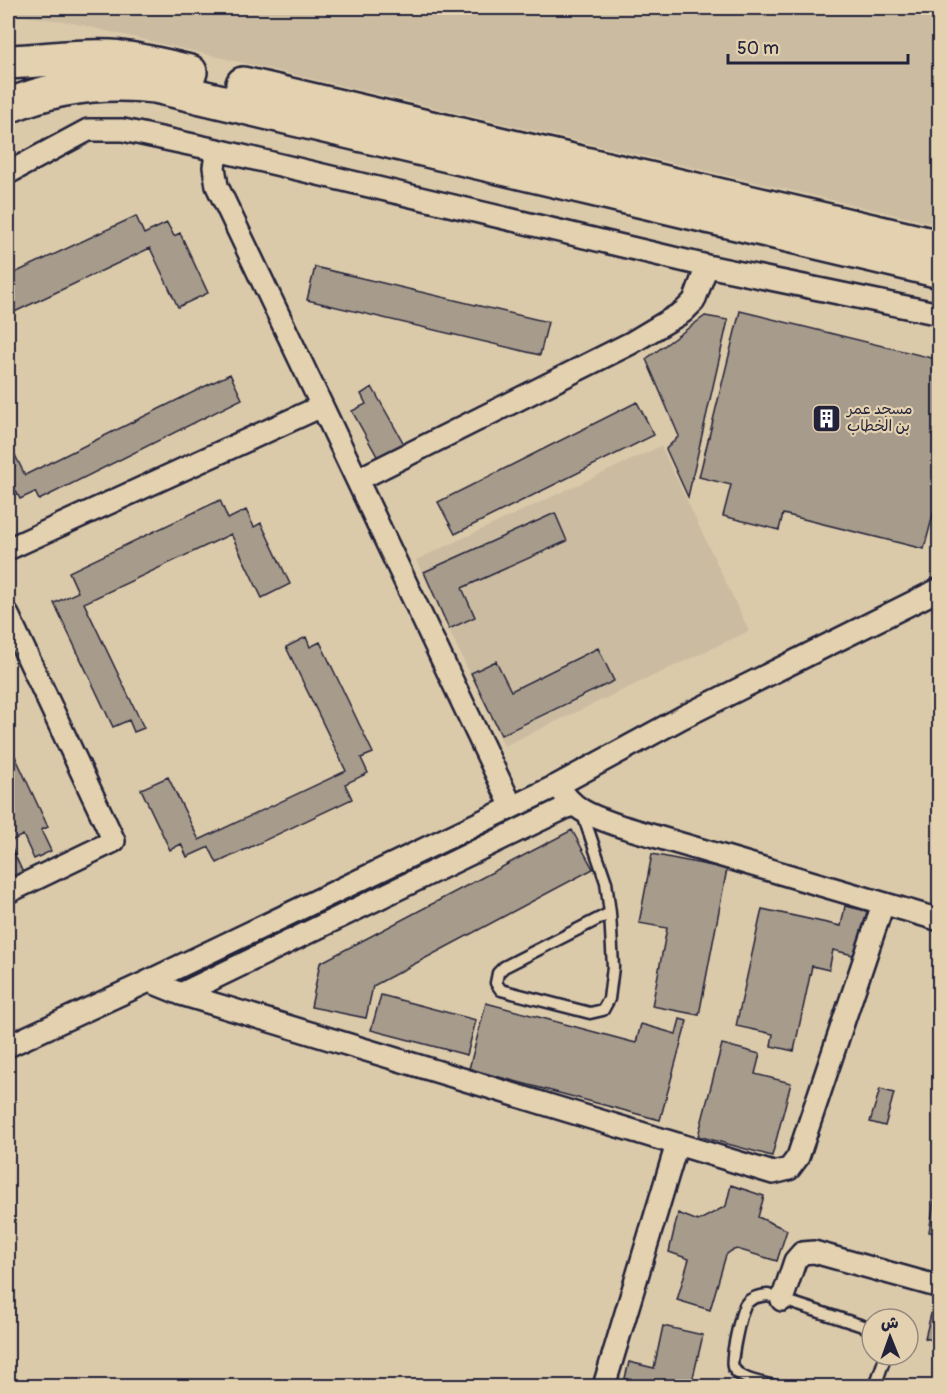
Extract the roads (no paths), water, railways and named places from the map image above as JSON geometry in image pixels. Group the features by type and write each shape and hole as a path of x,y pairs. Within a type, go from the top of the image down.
{"main road":[{"path":"8,48 47,59"},
{"path":"8,62 103,57 145,61 939,247"},
{"path":"8,106 48,91 72,86 112,83 155,86 939,271"}],"street":[{"path":"8,173 88,130 123,130 217,150 707,266 939,314"},
{"path":"217,150 214,167 217,186 512,807"},
{"path":"357,480 630,343 683,312 693,301 707,266"},
{"path":"8,549 322,406"},
{"path":"8,1046 512,807 683,717 939,589"},
{"path":"8,615 114,841 8,892"},
{"path":"558,784 577,808 620,826 939,921"},
{"path":"181,994 577,808"},
{"path":"149,981 181,994 773,1173 789,1169 798,1157 883,904"},
{"path":"604,1386 677,1144"},
{"path":"782,1300 795,1262 802,1253 814,1252 939,1287"}],"lane":[{"path":"577,808 606,882 610,913 613,967 609,999 603,1010 590,1013 501,990 496,983 498,973 504,967 610,913"},
{"path":"775,1386 743,1377 733,1368 731,1356 746,1304 755,1297 768,1295 860,1325"},
{"path":"875,1386 882,1367"}],"place":[{"name":"مسجد عمر بن الخطاب","path":"826,418"}]}
